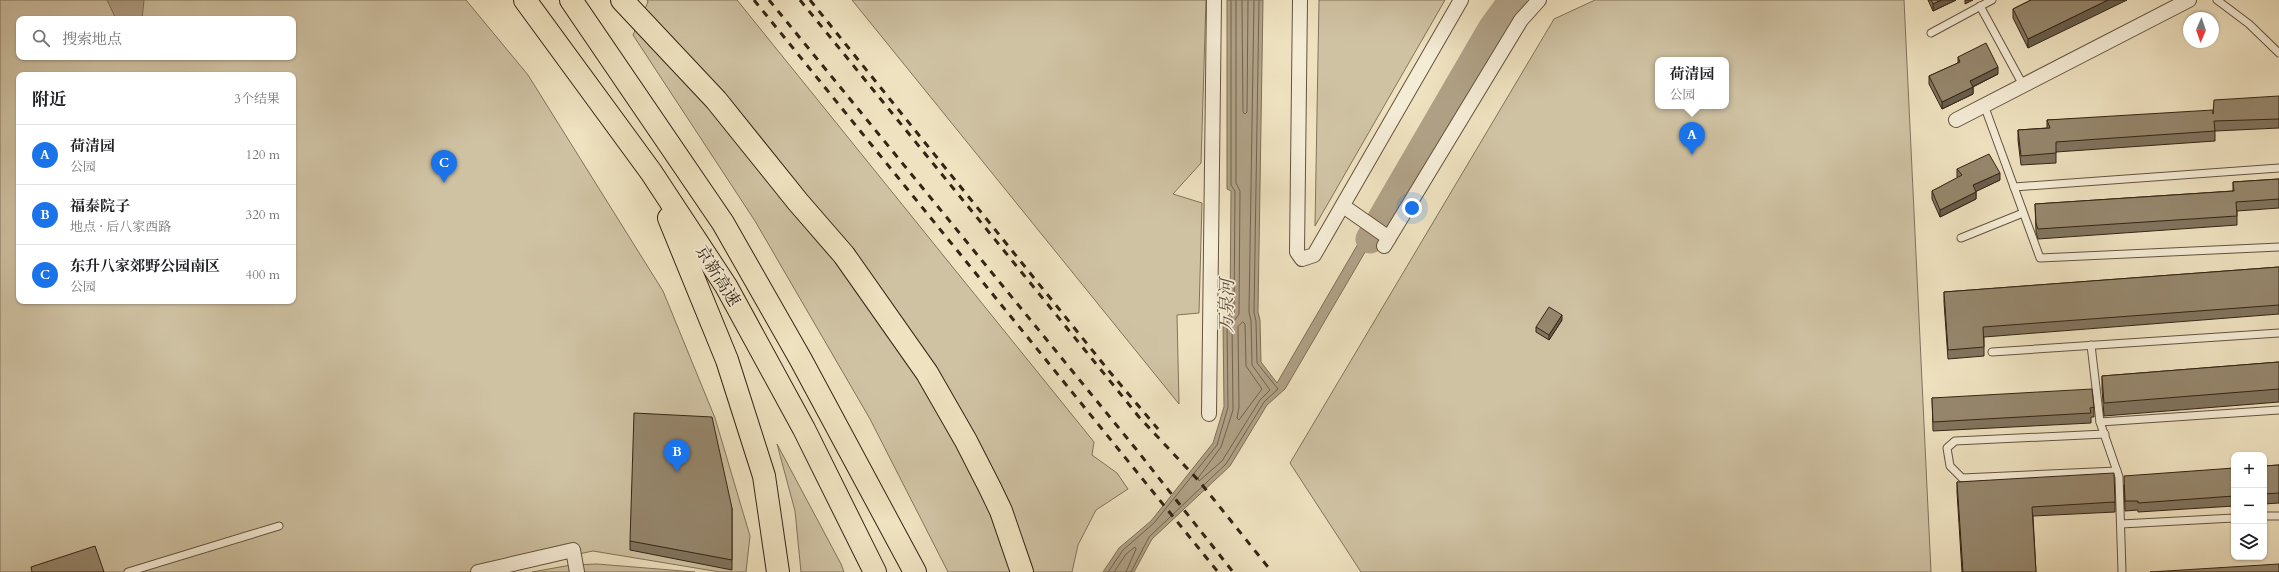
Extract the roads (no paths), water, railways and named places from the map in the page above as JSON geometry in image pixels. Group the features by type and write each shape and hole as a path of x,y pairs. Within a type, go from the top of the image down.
{"highway":[{"name":"京新高速","path":"525,0 651,172 726,286 804,429 875,572"},
{"name":"京新高速","path":"571,0 723,223 812,381 915,572"},
{"path":"622,0 716,100 798,202 844,255 927,373 966,441 990,488 1003,518 1022,572"},
{"path":"651,172 727,360 764,476 778,572"}],"street":[{"path":"1209,414 1214,0"},
{"path":"1300,0 1297,252 1302,259 1314,255 1461,0"},
{"path":"1343,206 1385,239 1521,20 1538,0"},
{"path":"1956,120 2189,0"},
{"path":"478,572 573,550 577,572"}],"lane":[{"path":"1931,33 1992,0"},
{"path":"2217,0 2249,24 2279,53"},
{"path":"1980,6 2023,85"},
{"path":"1984,105 2040,258 2279,247"},
{"path":"2014,187 2279,168"},
{"path":"1961,238 2023,213"},
{"path":"1992,352 2279,333"},
{"path":"2091,345 2100,422 2117,471 2121,524 2122,572"},
{"path":"2100,422 2279,410"},
{"path":"2105,434 1955,441 1947,448 1950,466 1962,478 2117,471"},
{"path":"2267,516 2279,516"},
{"path":"2121,524 2231,518"},
{"path":"128,572 279,526"}],"water":[{"path":"107,0 144,0 142,16 115,16"},
{"path":"1227,0 1263,0 1258,312 1260,320 1261,362 1277,383 1383,201 1392,206 1285,389 1267,405 1230,466 1152,539 1134,572 1103,572 1119,548 1151,521 1213,443 1224,407 1223,320 1230,314 1231,191 1227,189"}],"waterway":[{"path":"1370,239 1492,29 1513,0"}],"railway":[{"path":"754,0 1218,572"},
{"path":"769,0 1136,449 1233,572"},
{"path":"800,0 1139,417 1199,481 1272,572"},
{"path":"810,0 1109,371 1158,429"}],"place":[{"name":"荷清园","path":"1692,155"},
{"name":"东升八家郊野公园南区","path":"444,183"},
{"name":"福泰院子","path":"677,472"}],"water label":[{"name":"万泉河","path":"1227,306"}]}
